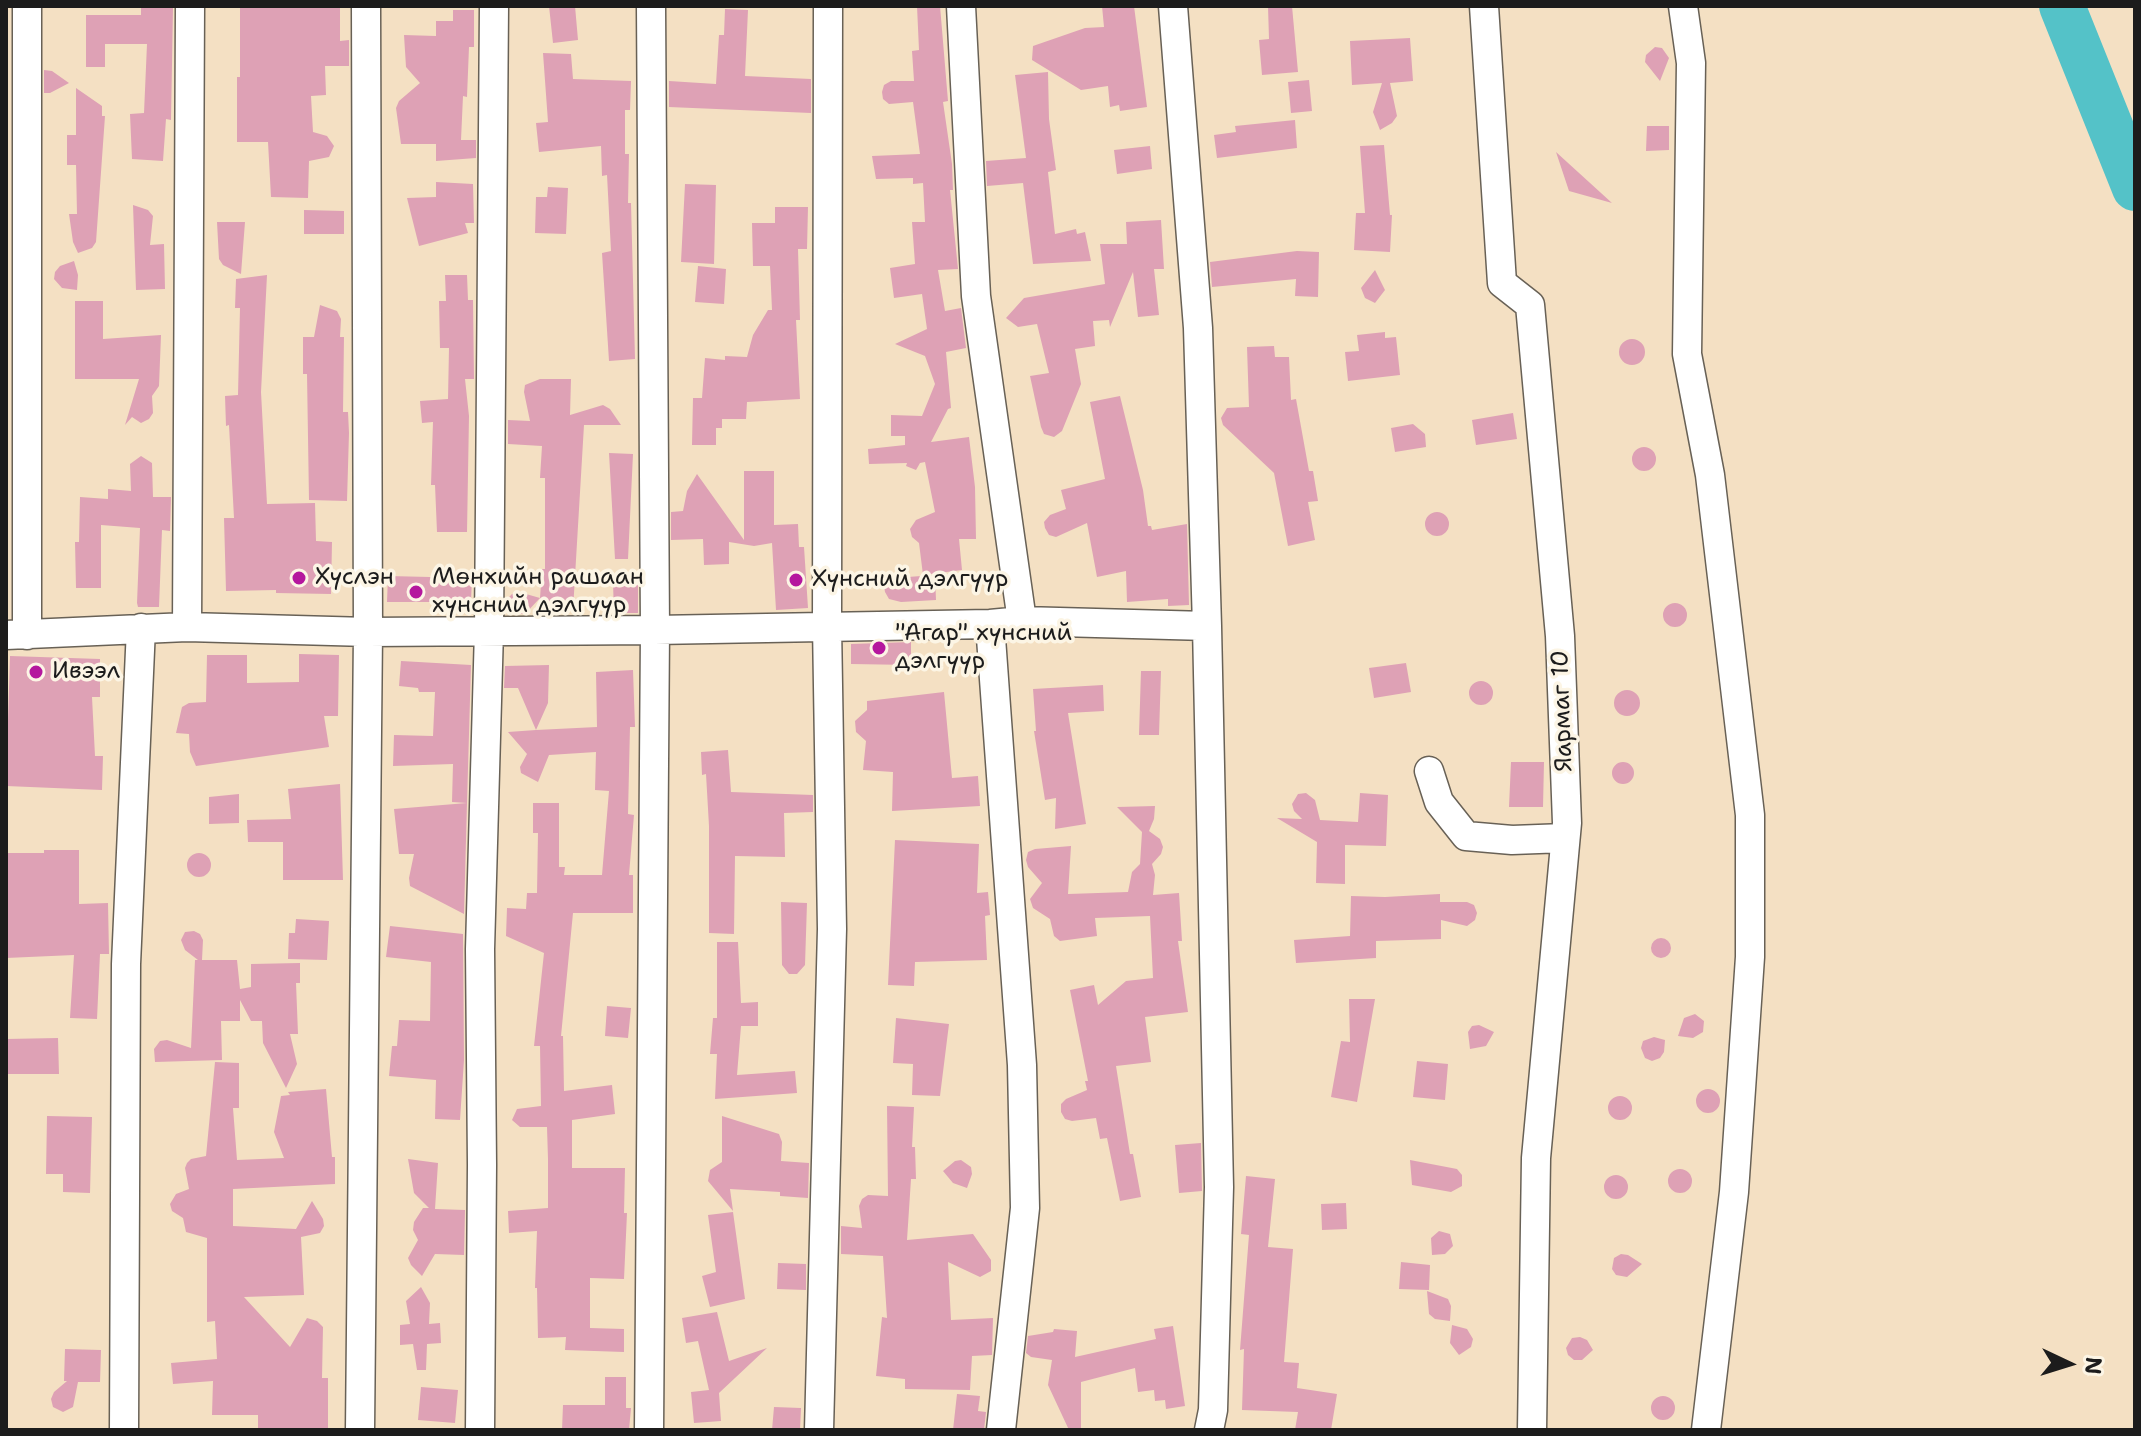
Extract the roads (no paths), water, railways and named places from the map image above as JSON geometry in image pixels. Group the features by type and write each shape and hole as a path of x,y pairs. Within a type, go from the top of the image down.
{"street":[{"path":"27,6 16,635 187,627 368,632 655,630 1022,621 1207,626"},
{"path":"187,627 190,6"},
{"path":"360,1430 368,632 366,6"},
{"path":"480,1430 480,949 489,630 494,6"},
{"path":"649,1430 655,630 651,6"},
{"path":"819,1430 832,929 827,625 828,6"},
{"path":"961,6 976,296 1022,621"},
{"path":"1173,6 1198,328 1207,626 1219,1187 1213,1410 1209,1430"},
{"name":"Яармаг 10","path":"1484,6 1502,283 1530,305 1560,636 1565,838 1536,1158 1532,1430"},
{"path":"1683,6 1691,63 1687,354 1712,489 1750,815 1750,957 1734,1192 1706,1430"},
{"path":"990,624 1022,1065 1025,1208 1001,1430"},
{"path":"124,1430 126,964 141,628"},
{"path":"1429,771 1439,802 1466,836 1512,840 1565,838"}],"waterway":[{"path":"2062,6 2135,188"}],"place":[{"name":"Хүслэн","path":"299,578"},
{"name":"Хүнсний дэлгүүр","path":"796,580"},
{"name":"Мөнхийн рашаан хүнсний дэлгүүр","path":"416,592"},
{"name":"\"Агар\" хүнсний дэлгүүр","path":"879,648"},
{"name":"Ивээл","path":"36,672"}]}
